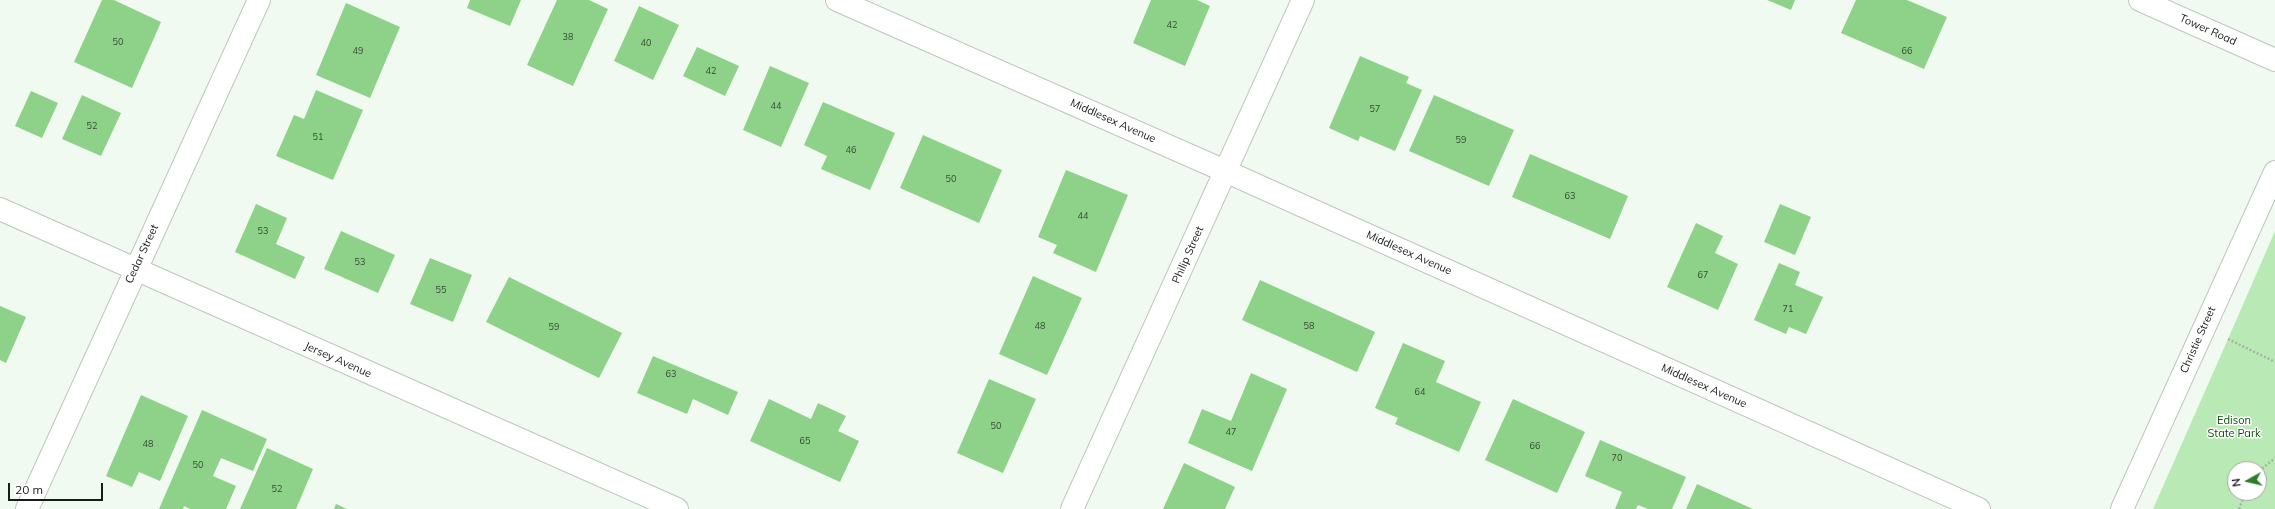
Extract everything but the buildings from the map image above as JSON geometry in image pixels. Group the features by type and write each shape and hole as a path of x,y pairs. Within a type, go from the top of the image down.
{"street":[{"name":"Cedar Street","path":"27,509 259,0"},
{"name":"Middlesex Avenue","path":"837,0 1226,171 1979,509"},
{"name":"Philip Street","path":"1072,509 1303,0"},
{"name":"Tower Road","path":"2140,0 2275,60"},
{"name":"Christie Street","path":"2122,509 2275,172"},
{"name":"Jersey Avenue","path":"0,209 677,509"}],"path":[{"path":"2228,339 2275,362"},
{"path":"2267,464 2275,458"}],"green space":[{"name":"Edison State Park","path":"2275,231 2275,509 2153,509 2228,339"}]}
